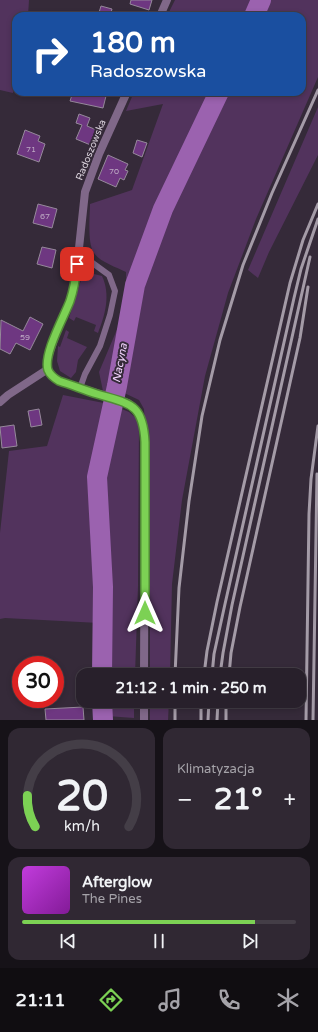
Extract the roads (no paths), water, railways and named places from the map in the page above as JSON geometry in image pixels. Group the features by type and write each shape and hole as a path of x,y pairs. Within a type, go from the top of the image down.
{"street":[{"path":"162,12 167,0"},
{"name":"Radoszowska","path":"48,369 48,356 71,299 79,253 86,192 96,160 125,96"},
{"path":"0,402 8,395 48,369 54,378 59,381 121,400 134,408 138,413 142,421 144,431 144,668"},
{"path":"144,708 144,720"}],"lane":[{"path":"79,253 110,276 115,291 110,314 100,346 85,374 80,388"}],"waterway":[{"name":"Nacyna","path":"256,12 261,0"},
{"name":"Nacyna","path":"102,668 103,587 97,477 117,386 135,285 163,209 217,96"},
{"name":"Nacyna","path":"102,708 103,720"}],"railway":[{"path":"175,668 179,588 189,501 202,416 220,340 243,265 272,193 318,90"},
{"path":"205,668 217,602 290,283 303,240 318,204"},
{"path":"213,668 214,654 294,298 301,269 318,219"},
{"path":"221,668 232,605 310,257"},
{"path":"230,668 240,607 300,338 308,287"},
{"path":"306,720 309,514 311,479 318,426"},
{"path":"313,720 317,474"},
{"path":"175,708 175,720"},
{"path":"201,708 201,720"},
{"path":"208,720 209,708"},
{"path":"217,720 218,708"},
{"path":"226,708 226,720"}]}
